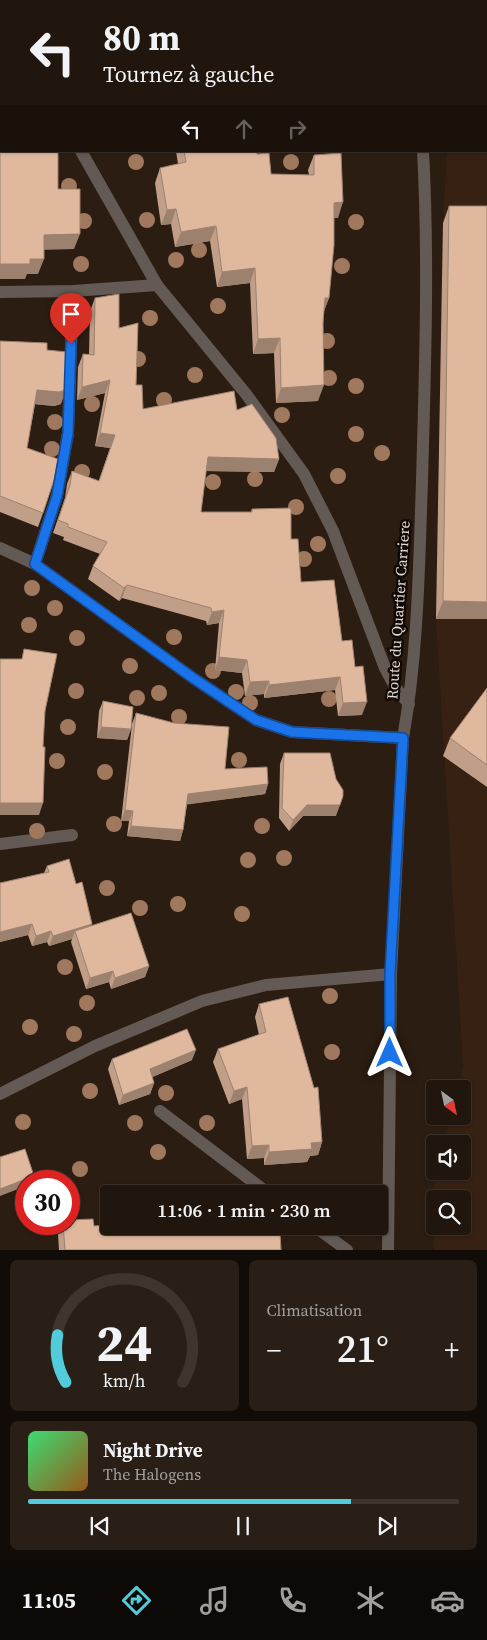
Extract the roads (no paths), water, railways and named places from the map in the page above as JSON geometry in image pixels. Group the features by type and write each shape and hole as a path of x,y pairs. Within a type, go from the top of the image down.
{"street":[{"path":"81,152 157,286 246,394 304,474 333,531 385,668 395,687 409,704"},
{"name":"Route du Quartier Carriere","path":"388,1250 390,974 403,738 409,704 417,614 425,371 425,193 423,152"},
{"path":"0,292 73,291 157,286"},
{"path":"35,564 57,496 68,433 73,291"},
{"path":"0,548 35,564 193,678 256,720 292,732 403,738"},
{"path":"0,844 72,835"},
{"path":"0,1094 95,1046 202,1001 266,985 390,974"},
{"path":"160,1111 257,1185"},
{"path":"326,1235 347,1250"}]}
